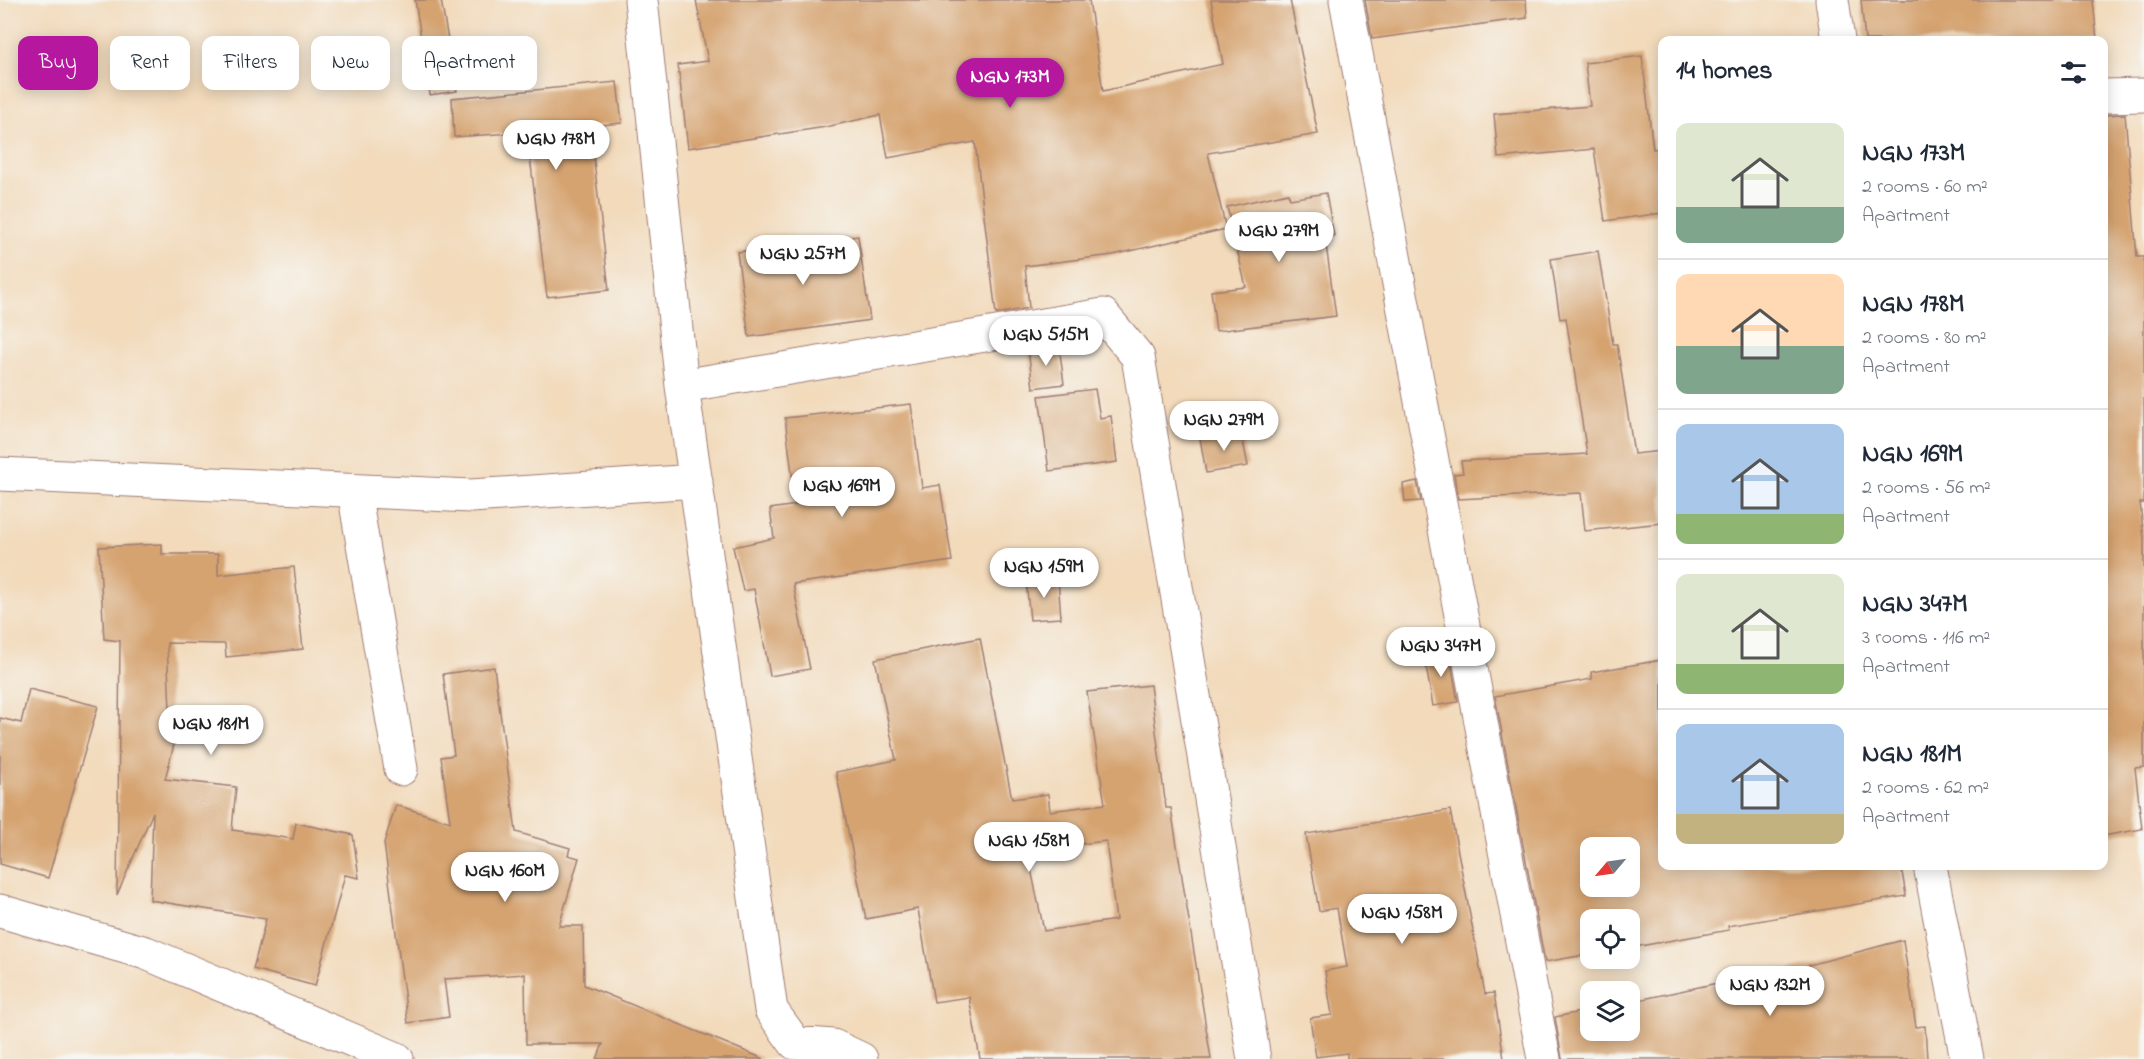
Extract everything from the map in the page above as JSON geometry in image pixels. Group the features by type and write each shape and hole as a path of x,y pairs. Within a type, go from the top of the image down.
{"street":[{"path":"641,0 682,386 771,1010 795,1043 833,1046 861,1059"},
{"path":"1346,0 1544,1059"},
{"path":"1832,0 1837,36"},
{"path":"2108,96 2144,95"},
{"path":"682,386 1103,315 1138,357 1254,1059"},
{"path":"0,474 471,496 696,481"},
{"path":"354,491 401,769"},
{"path":"1931,870 1967,1059"},
{"path":"0,911 146,953 397,1059"}],"building":[{"path":"415,0 441,0 447,36 421,36"},
{"path":"696,0 1089,0 1103,91 1223,64 1211,0 1290,0 1318,134 1208,153 1226,229 1113,255 1025,266 1029,308 996,314 975,142 888,158 880,115 826,127 688,148 678,65 708,61"},
{"path":"1365,0 1526,0 1527,18 1372,39"},
{"path":"1861,0 2093,0 2097,36 1865,36"},
{"path":"1642,56 1653,149 1658,148 1658,214 1605,221 1594,149 1498,158 1494,114 1590,106 1585,63"},
{"path":"617,82 622,123 590,126 609,290 547,297 527,132 454,137 452,98"},
{"path":"429,90 457,91 430,95"},
{"path":"2125,114 2137,257 2144,257 2144,503 2140,503 2144,538 2144,767 2135,768 2142,829 2108,835 2108,115"},
{"path":"1288,193 1290,199 1326,193 1334,236 1325,238 1336,316 1216,331 1211,291 1246,287 1227,207"},
{"path":"858,236 870,320 749,337 737,252"},
{"path":"1598,251 1613,344 1617,344 1634,454 1658,451 1658,523 1585,531 1581,493 1458,499 1454,474 1463,473 1461,461 1587,454 1566,318 1560,319 1551,259"},
{"path":"1059,345 1064,384 1033,388 1028,349"},
{"path":"1095,389 1100,418 1111,416 1117,462 1049,471 1039,396"},
{"path":"911,404 922,488 940,485 952,561 793,584 810,669 770,676 754,589 743,591 733,547 774,538 770,509 796,505 785,418"},
{"path":"1241,431 1248,466 1206,473 1200,438"},
{"path":"1417,481 1421,501 1405,502 1403,484"},
{"path":"162,544 162,554 218,554 218,575 294,567 303,649 226,657 225,644 167,643 170,711 182,714 165,779 236,787 232,830 293,839 296,823 353,835 359,878 345,875 315,986 253,969 266,919 150,900 153,812 117,895 120,641 104,639 99,547"},
{"path":"1058,579 1061,618 1030,620 1026,581"},
{"path":"980,638 1012,799 1048,794 1050,811 1105,804 1087,692 1150,685 1166,808 1171,808 1211,1059 980,1059 969,997 934,1002 918,909 866,919 836,772 896,760 875,659","holes":["1106,841 1116,920 1044,931 1027,850"]},
{"path":"1449,651 1458,702 1433,706 1424,655"},
{"path":"1658,661 1658,870 1902,870 1906,896 1728,926 1729,930 1640,946 1640,909 1580,909 1580,956 1545,962 1495,696 1592,679 1591,672"},
{"path":"494,667 516,832 570,848 568,855 579,858 559,926 583,926 584,985 764,1059 597,1059 603,1044 526,1044 525,974 444,979 449,1017 408,1023 384,843 396,805 450,822 441,757 454,755 443,674"},
{"path":"29,689 98,706 48,878 0,864 0,718 21,723"},
{"path":"1450,810 1485,994 1494,993 1504,1059 1347,1059 1347,1053 1316,1057 1310,1018 1332,1015 1325,971 1347,967 1337,908 1319,911 1306,834"},
{"path":"1903,940 1916,1027 1925,1026 1927,1059 1562,1059 1555,1017 1580,1012 1580,1041 1640,1041 1640,1000 1741,978 1742,983"}]}
